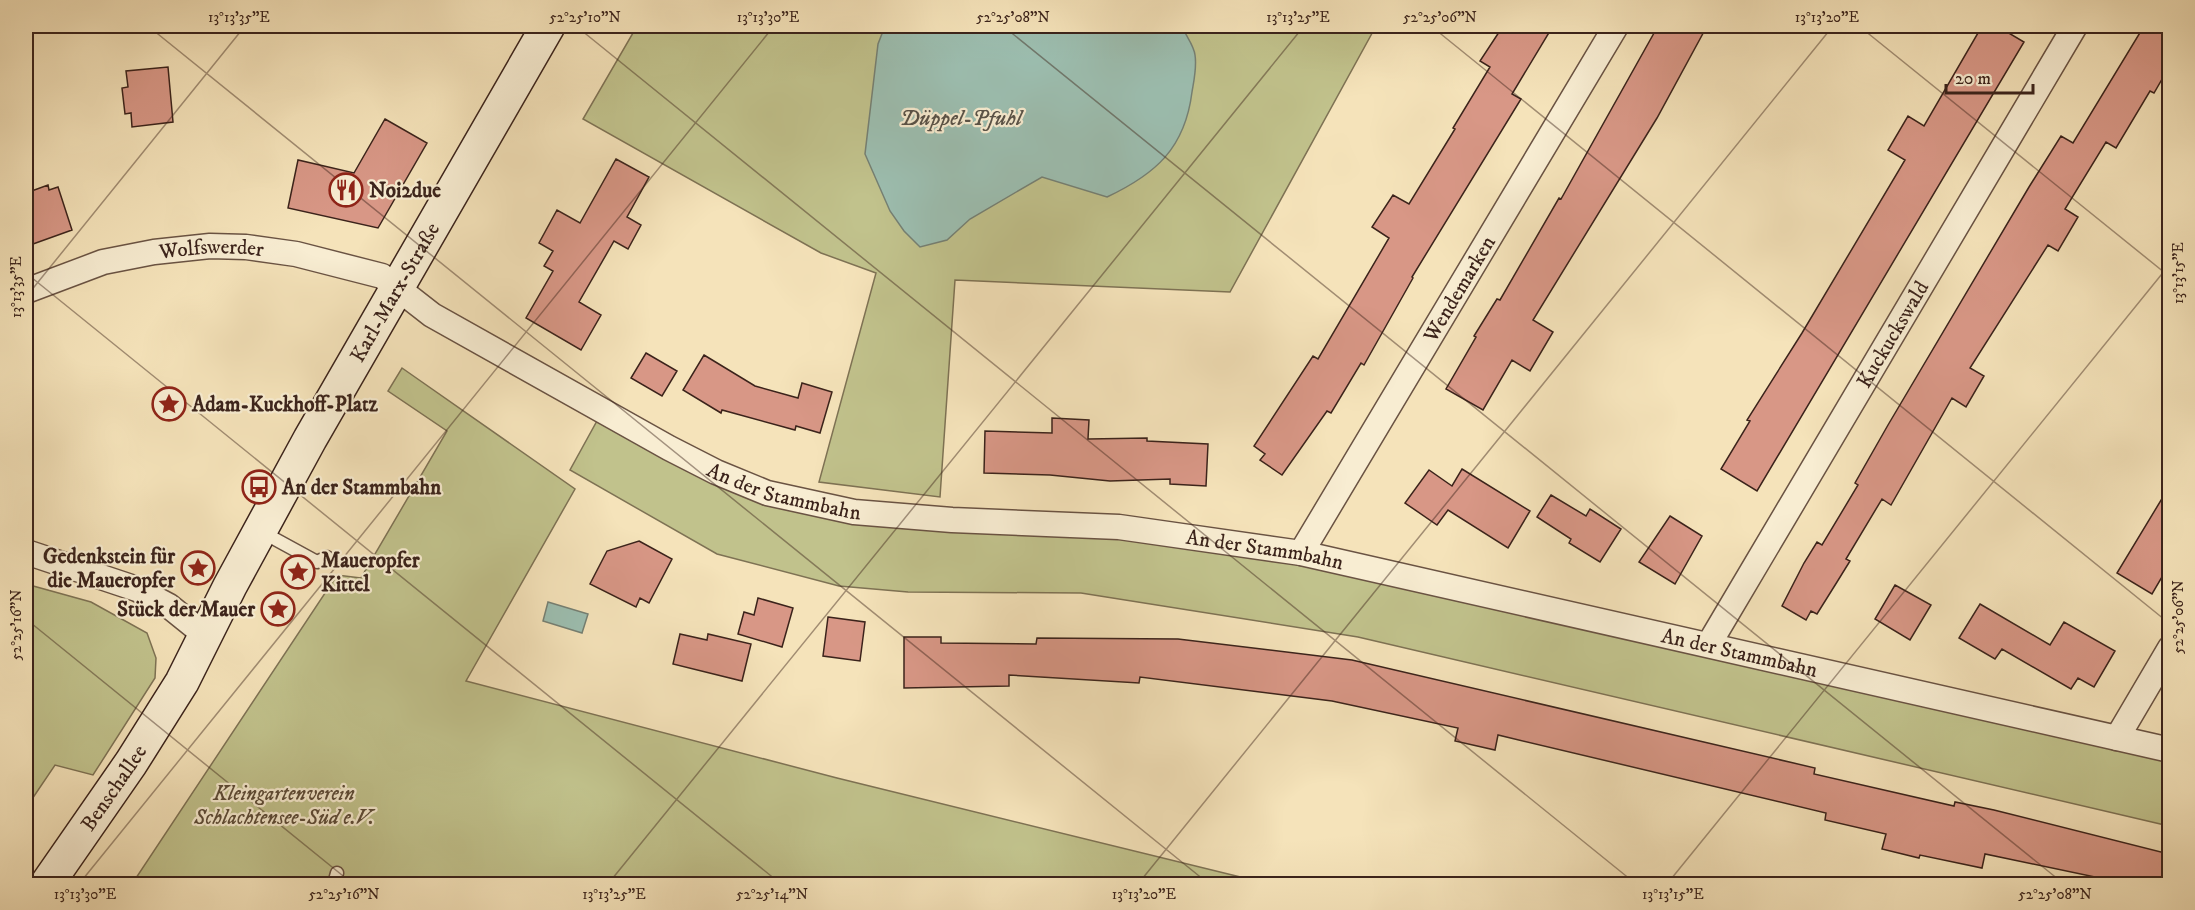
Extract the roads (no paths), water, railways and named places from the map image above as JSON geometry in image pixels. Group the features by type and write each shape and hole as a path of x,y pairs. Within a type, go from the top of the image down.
{"street":[{"name":"Karl-Marx-Straße","path":"177,689 260,530 396,285 548,26"},
{"name":"Wendemarken","path":"1301,553 1616,26"},
{"name":"Kuckuckswald","path":"1709,644 2075,26"},
{"name":"Wolfswerder","path":"26,291 103,262 154,252 210,246 246,247 296,254 358,268 382,276 396,285"},
{"name":"An der Stammbahn","path":"396,285 432,315 669,448 716,472 767,493 854,512 952,520 1119,527 1301,553 2169,750"},
{"path":"26,552 137,589 170,606 205,635"},
{"path":"2116,738 2169,648"},
{"name":"Benschallee","path":"47,885 131,763 177,689"}],"lane":[{"path":"260,530 317,562 327,556"}],"water":[{"name":"Düppel-Pfuhl","path":"885,26 1182,26 1196,60 1183,129 1175,144 1154,168 1140,179 1107,197 1042,177 970,219 947,240 920,247 904,231 890,211 865,154 878,44"},
{"path":"548,602 588,614 582,633 543,621"}],"place":[{"name":"Noi2due","path":"346,190"},
{"name":"Adam-Kuckhoff-Platz","path":"169,404"},
{"name":"An der Stammbahn","path":"259,487"},
{"name":"Gedenkstein für die Maueropfer","path":"198,568"},
{"name":"Maueropfer Kittel","path":"298,572"},
{"name":"Stück der Mauer","path":"278,609"}],"park label":[{"name":"Kleingartenverein Schlachtensee-Süd e.V.","path":"284,805"}]}
